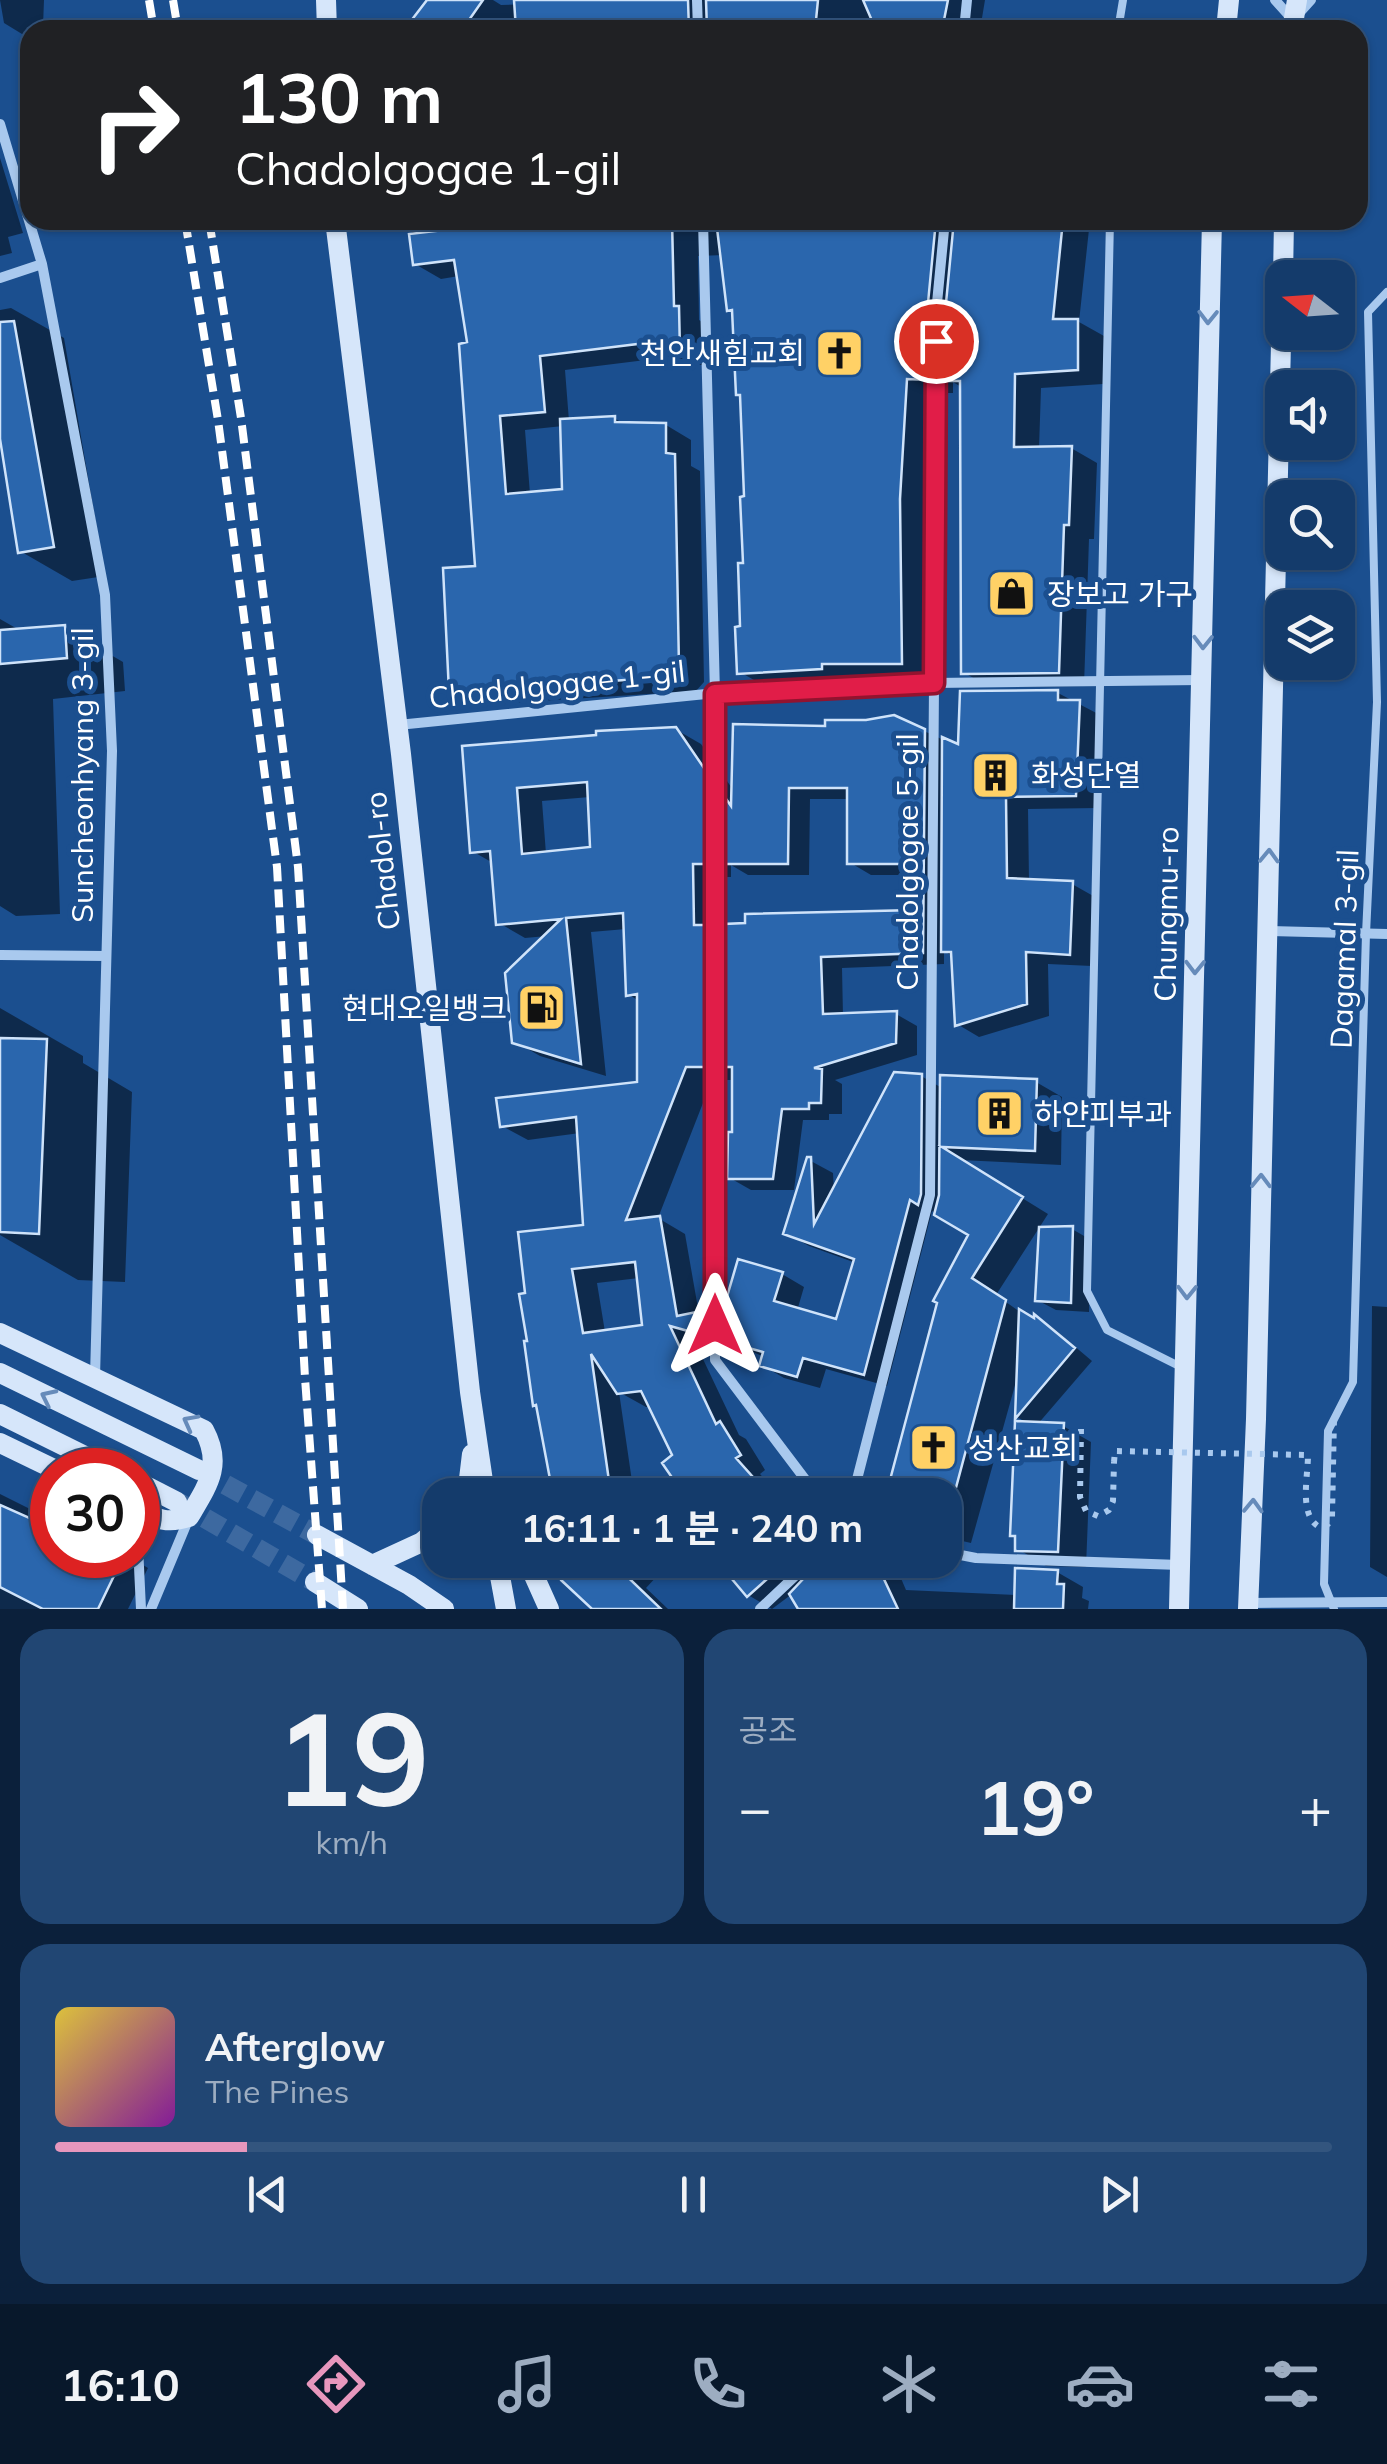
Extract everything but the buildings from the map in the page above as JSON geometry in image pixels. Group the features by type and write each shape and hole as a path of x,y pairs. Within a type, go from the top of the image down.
{"main road":[{"name":"Chadol-ro","path":"337,230 397,725 474,1432 483,1478"},
{"name":"Chungmu-ro","path":"1179,1609 1212,230"},
{"path":"1283,260 1284,230"},
{"path":"1248,1606 1256,1419 1281,350"},
{"path":"0,1332 204,1430 214,1449 214,1465 174,1522 160,1521"},
{"path":"0,1373 199,1470"},
{"path":"0,1414 69,1448"},
{"path":"469,1478 474,1432"},
{"path":"474,1432 493,1478"},
{"path":"0,1443 30,1457"},
{"path":"160,1495 183,1509"},
{"path":"317,1535 408,1584 444,1609"},
{"path":"372,1565 422,1542"},
{"path":"500,1578 506,1609"},
{"path":"535,1578 548,1609"},
{"path":"315,1582 358,1609"}],"street":[{"path":"1276,0 1294,17 1311,0"},
{"name":"Suncheonhyang 3-gil","path":"0,124 20,191"},
{"name":"Suncheonhyang 3-gil","path":"32,230 42,264 105,595 112,752 95,1377"},
{"path":"703,230 715,694 715,1360 804,1478"},
{"name":"Chadolgogae 5-gil","path":"857,1478 930,1194 937,303 944,230"},
{"path":"0,278 42,264"},
{"name":"Chadolgogae 1-gil","path":"397,725 715,694 934,683 1202,680"},
{"path":"1266,931 1387,934"},
{"path":"0,955 106,956"},
{"path":"151,1609 183,1509"},
{"path":"962,1555 1181,1565"},
{"path":"140,1578 141,1609"},
{"path":"760,1609 793,1578"},
{"path":"1248,1606 1387,1602"}],"lane":[{"path":"1110,230 1086,1291 1107,1330 1185,1369"},
{"name":"Dagamal 3-gil","path":"1332,1606 1324,1584 1328,1431 1354,1382 1366,934 1377,702 1368,312 1387,292"}],"path":[{"path":"1080,1429 1080,1496 1086,1511 1098,1516 1109,1510 1113,1501 1114,1451 1308,1456 1307,1514 1311,1523 1321,1528 1332,1516 1334,1418"}],"tunnel":[{"path":"199,1470 317,1535"},
{"path":"179,1503 315,1582"}],"railway":[{"path":"149,0 152,20"},
{"path":"173,0 176,20"},
{"path":"187,230 218,420 277,867 322,1609"},
{"path":"211,230 241,418 298,867 343,1609"}],"place":[{"name":"천안새힘교회","path":"840,353"},
{"name":"장보고 가구","path":"1012,594"},
{"name":"화성단열","path":"996,775"},
{"name":"현대오일뱅크","path":"542,1008"},
{"name":"하얀피부과","path":"999,1114"},
{"name":"성산교회","path":"933,1448"}],"route":[{"path":"715,1325 715,694 934,683 936,341"}]}
